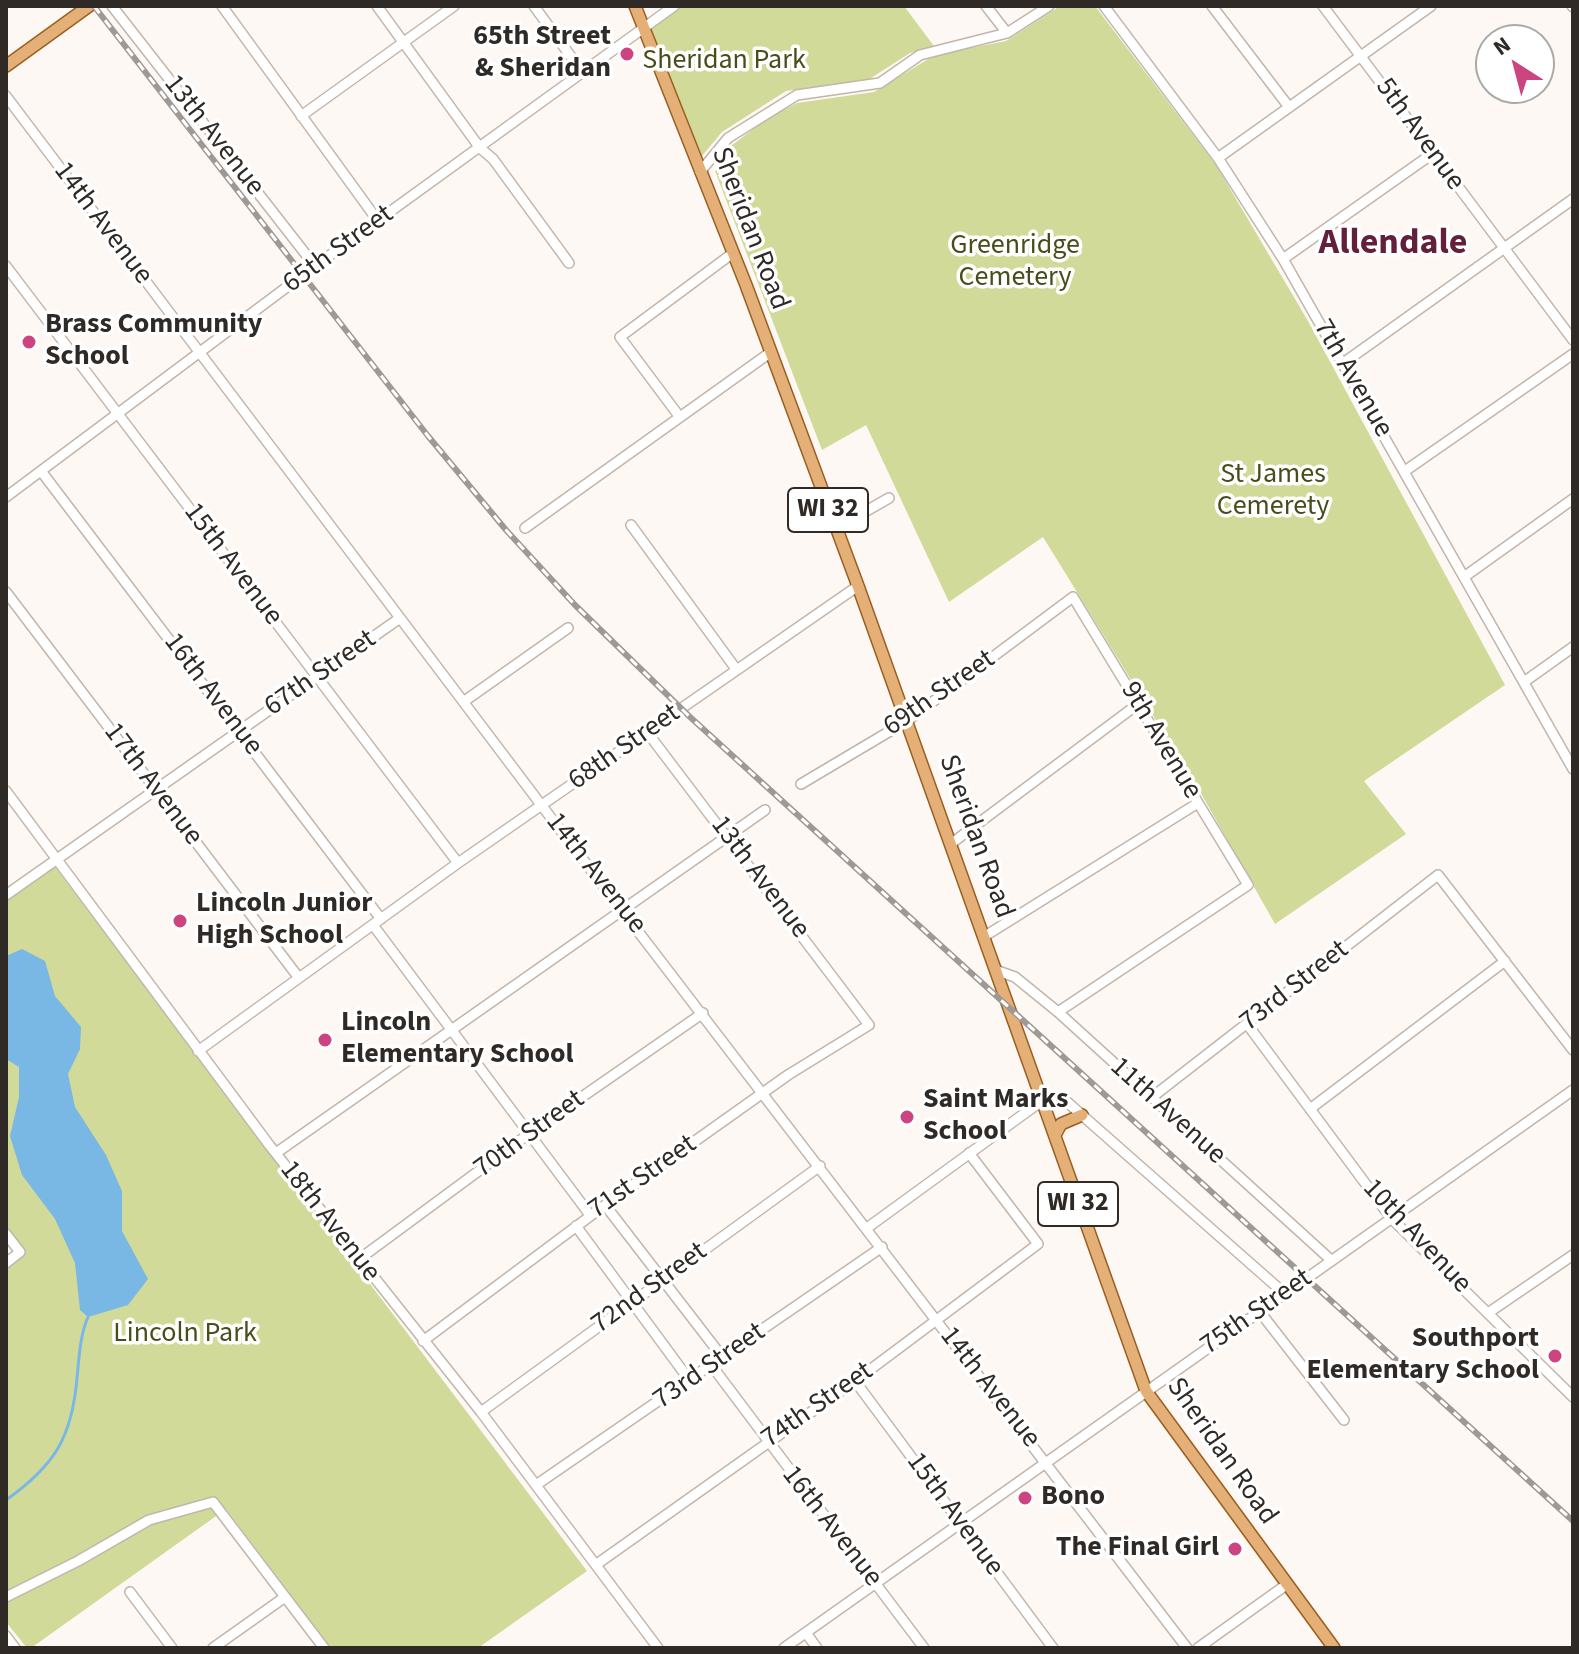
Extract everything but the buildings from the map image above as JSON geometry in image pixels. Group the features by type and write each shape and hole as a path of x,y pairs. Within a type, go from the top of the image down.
{"main road":[{"path":"6,66 89,6"},
{"name":"Sheridan Road","path":"635,6 733,253 858,586 1146,1391 1334,1648"},
{"path":"1055,1135 1061,1124 1082,1115"}],"street":[{"name":"13th Avenue","path":"112,6 315,266"},
{"path":"222,6 378,221"},
{"path":"377,6 480,148 493,159 569,263"},
{"path":"301,116 454,6"},
{"path":"534,6 583,73"},
{"name":"65th Street","path":"6,497 315,266 674,6"},
{"path":"986,6 1007,33"},
{"path":"700,172 728,138 797,95 870,86 920,55 1007,33 1049,6"},
{"name":"7th Avenue","path":"1104,6 1218,158 1283,259 1573,769"},
{"path":"1212,6 1289,107"},
{"name":"5th Avenue","path":"1323,6 1573,340"},
{"path":"1218,158 1431,6"},
{"name":"14th Avenue","path":"6,96 400,618 466,700 542,806 1187,1648"},
{"path":"1283,259 1432,154"},
{"path":"1342,364 1573,199"},
{"path":"679,416 620,337 733,253"},
{"name":"15th Avenue","path":"6,266 458,863"},
{"path":"525,528 771,352"},
{"path":"1405,471 1573,354"},
{"name":"16th Avenue","path":"41,471 240,731 377,922 450,1031 590,1215"},
{"path":"835,529 889,498"},
{"path":"1464,577 1573,499"},
{"path":"631,525 736,669"},
{"name":"68th Street","path":"198,1051 458,863 858,586"},
{"name":"17th Avenue","path":"6,592 299,978"},
{"name":"69th Street","path":"801,784 907,721 1073,597"},
{"name":"9th Avenue","path":"1058,1012 1248,885 1073,597"},
{"name":"67th Street","path":"6,895 400,618"},
{"path":"466,700 568,628"},
{"path":"1524,682 1573,647"},
{"path":"952,843 1138,704"},
{"name":"13th Avenue","path":"647,732 869,1025"},
{"name":"18th Avenue","path":"6,791 198,1051 358,1260 481,1412 658,1648"},
{"path":"985,936 1198,803"},
{"path":"276,1153 765,810"},
{"name":"73rd Street","path":"1151,1098 1438,875 1505,961"},
{"path":"1310,1109 1505,961 1573,1050"},
{"name":"11th Avenue","path":"998,971 1015,977 1058,1012 1331,1260"},
{"name":"70th Street","path":"358,1260 530,1133 703,1013"},
{"name":"10th Avenue","path":"1247,1024 1391,1218 1573,1397"},
{"name":"71st Street","path":"423,1341 590,1215 764,1092 869,1025"},
{"name":"75th Street","path":"784,1648 1573,1090"},
{"path":"867,1228 1043,1100 1066,1101 1285,1294"},
{"name":"74th Street","path":"597,1564 855,1381 1038,1244 969,1153"},
{"name":"72nd Street","path":"481,1412 820,1166"},
{"path":"605,1205 723,1358"},
{"path":"576,1226 690,1381"},
{"path":"6,1234 20,1252 6,1263"},
{"name":"73rd Street","path":"536,1485 882,1247"},
{"path":"1488,1313 1573,1255"},
{"path":"1260,1312 1344,1420"},
{"name":"16th Avenue","path":"712,1366 924,1648"},
{"name":"15th Avenue","path":"855,1381 1053,1648"},
{"path":"6,1597 78,1561 149,1520 213,1502 324,1648"},
{"path":"1198,1648 1286,1585"},
{"path":"130,1592 172,1648"},
{"path":"213,1648 285,1597"},
{"path":"806,1633 817,1648"},
{"path":"6,1636 15,1648"}],"green space":[{"name":"Sheridan Park","path":"680,6 904,6 934,46 910,53 868,80 786,91 722,132 702,156 650,29"},
{"name":"Greenridge Cemetery","path":"1060,6 1095,6 1216,165 1308,321 1505,685 1364,781 1406,834 1275,924 1199,790 1043,537 949,602 866,425 822,450 715,171 732,145 768,118 797,103 874,92 935,55 1006,41"},
{"name":"Lincoln Park","path":"55,867 587,1571 478,1648 331,1648 226,1509 31,1648 27,1648 6,1622 6,1269 26,1253 6,1226 6,902"}],"water":[{"path":"22,949 45,961 55,996 81,1027 80,1049 68,1074 75,1107 106,1155 122,1191 122,1231 148,1279 128,1305 88,1317 80,1310 75,1263 55,1219 22,1175 10,1136 19,1097 19,1067 6,1059 6,956"}],"waterway":[{"path":"6,1500 37,1475 58,1449 65,1434 71,1418 88,1317"}],"railway":[{"path":"94,6 428,436 506,530 575,605 690,717 1573,1521"}],"place":[{"name":"65th Street & Sheridan","path":"627,54"},
{"name":"Brass Community School","path":"29,342"},
{"name":"Lincoln Junior High School","path":"180,921"},
{"name":"Lincoln Elementary School","path":"325,1040"},
{"name":"Saint Marks School","path":"907,1117"},
{"name":"Southport Elementary School","path":"1555,1356"},
{"name":"Bono","path":"1025,1498"},
{"name":"The Final Girl","path":"1235,1549"}],"district":[{"name":"Allendale","path":"1393,245"}],"park label":[{"name":"St James Cemerety","path":"1273,492"}]}
